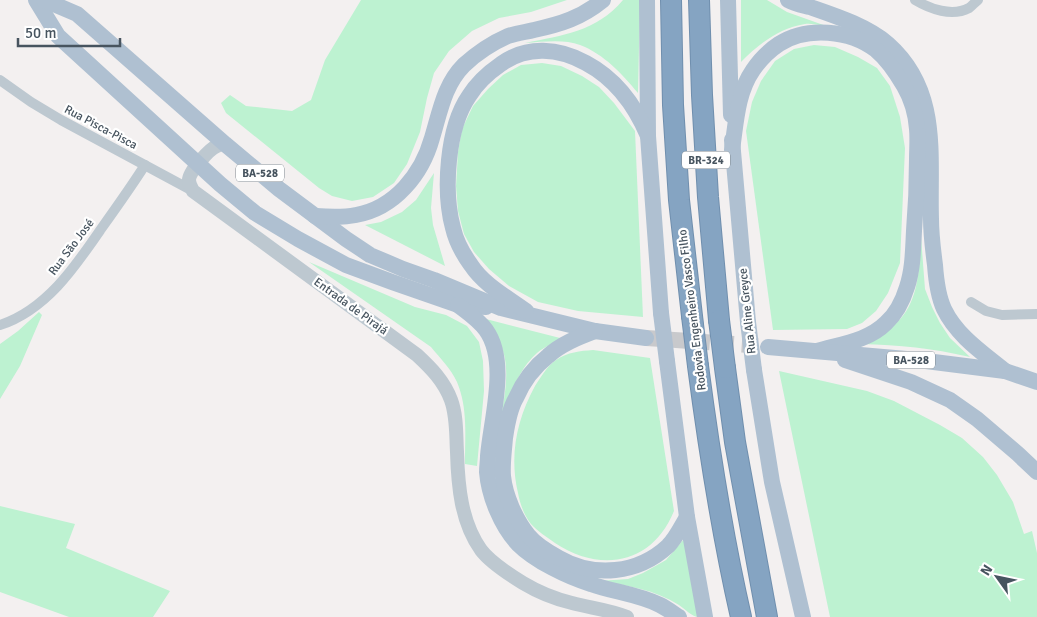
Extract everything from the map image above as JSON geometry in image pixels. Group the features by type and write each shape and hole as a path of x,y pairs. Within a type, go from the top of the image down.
{"highway":[{"name":"Rodovia Engenheiro Vasco Filho","path":"671,0 673,105 679,200 692,316 708,438 722,524 741,617"},
{"name":"Rodovia Engenheiro Vasco Filho","path":"699,0 707,188 719,320 735,442 767,617"}],"main road":[{"path":"36,0 58,36 255,213 346,265 458,305 501,308"},
{"name":"BA-528","path":"44,0 77,14 224,144 279,189 370,255 501,308 595,331 646,338"},
{"path":"315,216 338,218 357,215 387,204 410,182 419,168 432,140 446,91 453,79 474,56 510,36 568,22 603,0"},
{"path":"647,0 648,136 661,313 687,518 705,617"},
{"name":"Rua Aline Greyce","path":"728,0 732,150 748,322 772,482 803,617"},
{"path":"788,0 869,31 895,51 916,81 924,102 932,146 931,219 933,250 937,284 943,308 955,327 972,344 1005,370"},
{"path":"732,150 738,106 745,85 753,70 765,56 780,44 798,36 812,32 843,35 858,39 876,50 904,86 917,128 917,198 911,271 907,289 897,309 886,323 871,335 856,341 817,350"},
{"path":"532,315 488,284 472,267 461,248 453,228 447,180 459,115 468,97 479,82 509,58 526,52 551,51 578,58 616,84 631,102 648,136"},
{"path":"458,305 486,330 496,356 499,376 487,471 494,504 506,527 518,544 539,560 562,573 590,584 661,605 679,617"},
{"path":"595,331 576,338 549,354 525,381 515,399 507,424 503,453 503,478 518,520 530,537 547,551 568,563 589,570 609,571 626,569 655,557 669,544 687,518"},
{"name":"BA-528","path":"768,347 817,350 1005,370 1037,382"},
{"path":"817,350 911,382 950,400 977,419 1018,454 1036,474"}],"street":[{"path":"915,0 925,6 944,12 968,8 978,0"},
{"name":"Rua Pisca-Pisca","path":"0,80 61,120 193,191"},
{"path":"193,191 190,186 190,174 215,147 219,144 224,144"},
{"name":"Rua São José","path":"0,325 13,320 31,309 53,290 80,260 145,165"},
{"name":"Entrada de Pirajá","path":"193,191 417,354 435,372 445,387 456,418 458,484 462,506 469,530 482,552 501,568 548,596 627,617"},
{"path":"971,302 986,310 1002,315 1037,314"},
{"path":"615,591 634,617"}],"green space":[{"path":"361,0 567,0 531,12 499,18 472,31 449,51 434,73 420,132 407,164 394,183 373,197 352,201 332,196 319,188 226,113 221,103 230,95 246,106 292,111 311,100 325,60"},
{"path":"623,0 640,0 638,93 605,59 580,45 560,41 525,43 578,31 590,26 613,11"},
{"path":"741,0 767,0 787,12 829,27 808,24 787,29 762,43 741,62"},
{"path":"814,45 835,47 858,57 877,68 890,86 900,117 905,148 900,263 888,293 876,311 862,323 847,329 773,330 746,131 752,102 761,81 775,61 794,49"},
{"path":"542,63 561,66 599,87 635,131 643,317 578,311 538,302 509,286 489,269 474,252 464,234 458,211 456,186 458,152 462,129 473,106 503,75 521,65"},
{"path":"434,173 431,208 433,225 445,266 365,225 381,222 402,212 416,200"},
{"path":"921,237 925,289 932,307 950,338 970,357 942,351 861,344 892,327 908,308 916,285"},
{"path":"309,262 415,307 446,315 467,326 479,342 483,361 484,391 477,466 465,464 465,423 461,392 452,373 431,347"},
{"path":"39,312 42,315 20,366 0,399 0,344"},
{"path":"482,318 564,339 543,348 530,360 519,376 500,422 506,386 505,359 494,334"},
{"path":"593,350 650,358 674,511 664,529 652,543 639,553 607,560 589,558 572,552 555,543 533,527 526,517 520,501 514,465 516,438 523,411 542,375 550,365 565,355"},
{"path":"779,371 867,391 894,401 962,438 983,457 997,475 1013,502 1024,534 1032,531 1037,553 1037,617 830,617"},
{"path":"0,506 75,524 66,548 170,591 153,617 69,617 0,592"},
{"path":"684,539 699,617 660,595 630,586 599,581 628,579 643,573 666,560"}],"tunnel":[{"path":"646,338 763,346"}]}
